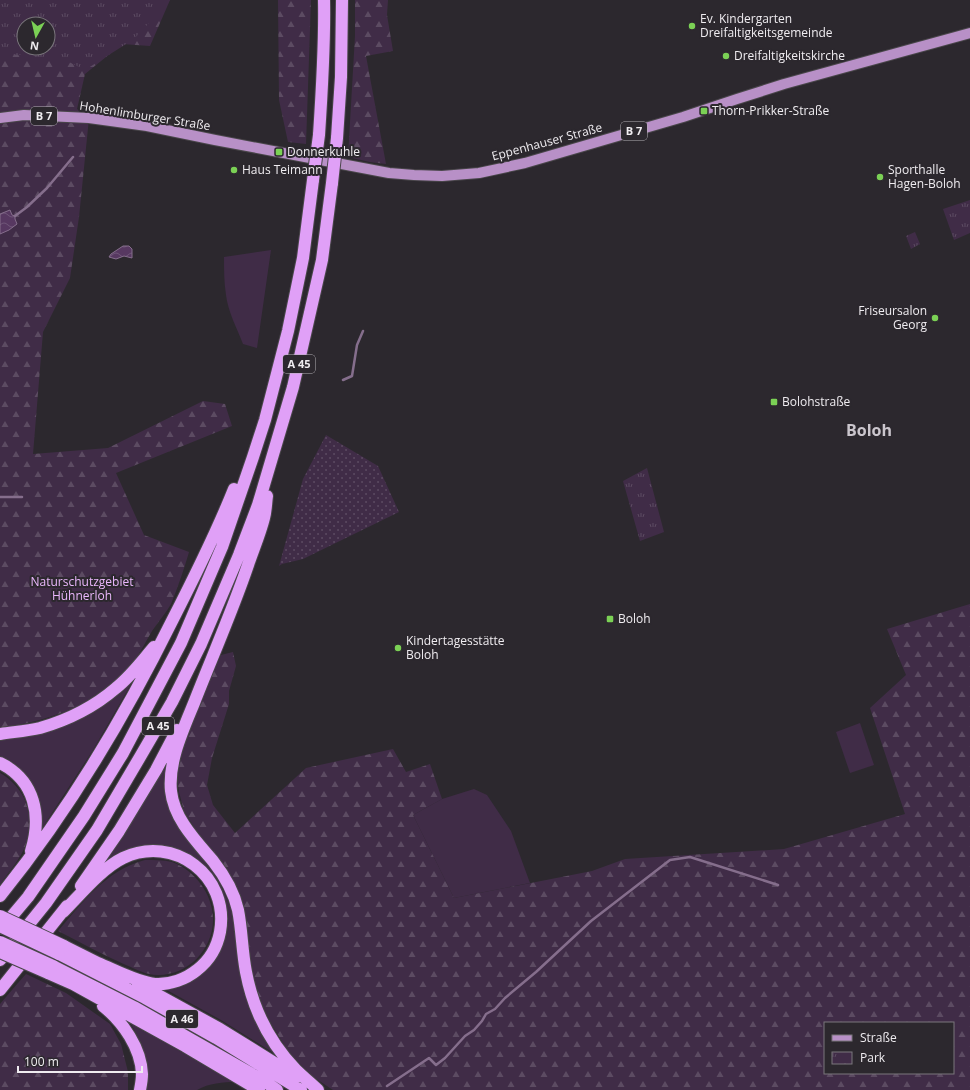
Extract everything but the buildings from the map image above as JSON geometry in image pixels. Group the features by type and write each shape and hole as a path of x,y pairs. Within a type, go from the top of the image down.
{"highway":[{"name":"A 45","path":"0,931 28,897 84,816 123,753 181,642 219,555 253,457 264,420 288,331 304,258 319,135 324,0"},
{"name":"A 45","path":"0,960 46,903 97,830 172,702 201,644 240,554 258,505 294,387 322,260 337,138 341,77 342,0"},
{"path":"0,896 28,861 68,804 147,672 195,577 235,488 253,457"},
{"path":"270,467 264,518 241,586 200,688 173,761 171,792 175,806 182,821 198,844 214,862 233,894 238,910 246,971 250,989 265,1028 286,1059 318,1090"},
{"path":"0,734 39,728 76,715 99,702 130,676 167,633"},
{"path":"0,990 62,912 119,831 156,770 200,688"},
{"path":"0,763 18,776 26,785 32,797 36,811 34,839 28,861"},
{"path":"0,916 61,950 139,980 156,984 174,982 189,977 203,966 213,954 221,927 220,905 216,891 208,878 197,866 184,858 171,853 155,851 139,852 122,858 105,870 62,912"},
{"name":"A 46","path":"0,926 61,950 216,1038 301,1090"},
{"name":"A 46","path":"0,942 51,969 134,1007 264,1081 277,1090"},
{"path":"0,952 51,969 110,1012 123,1025 132,1039 138,1054 142,1074 140,1090"},
{"path":"98,963 220,1029 318,1090"},
{"path":"73,984 259,1090"}],"main road":[{"name":"Eppenhauser Straße","path":"215,140 389,172 442,176 480,172 525,163 704,111 784,84 970,33"},
{"name":"Hohenlimburger Straße","path":"0,118 24,115 89,118 146,126 215,140"}],"green space":[{"name":"Naturschutzgebiet Hühnerloh","path":"0,0 170,0 150,46 122,44 85,74 77,109 89,118 79,217 70,278 43,332 33,454 108,448 203,401 225,404 232,426 116,473 144,535 189,552 181,578 167,611 152,631 135,660 123,673 94,697 79,706 60,714 0,728"},
{"path":"0,0 170,0 134,39 85,70 67,61 34,56 56,56 56,16 16,16 16,55 0,54"},
{"path":"278,0 311,0 306,144 288,142 279,100"},
{"path":"355,0 388,0 387,15 393,51 366,56 386,164 348,157 355,36"},
{"path":"970,200 970,233 954,240 943,209"},
{"path":"915,232 920,244 911,249 906,236"},
{"path":"271,250 257,348 243,344 231,314 225,290 224,257"},
{"path":"326,435 378,466 399,512 303,559 279,566 303,479"},
{"path":"647,468 664,532 640,541 623,481"},
{"path":"970,604 970,1090 333,1090 309,1074 288,1051 270,1022 256,989 249,955 219,860 197,832 184,811 179,792 177,778 179,762 195,713 221,655 233,652 236,666 229,691 229,704 212,758 207,785 213,805 235,833 306,768 393,749 406,772 430,764 442,799 413,815 454,898 592,871 625,859 784,849 905,814 870,708 906,675 887,629"},
{"path":"137,674 93,750 41,830 40,810 36,794 30,780 21,770 0,758 0,739 67,725 81,719 108,702 124,689"},
{"path":"860,723 874,765 850,773 836,732"},
{"path":"169,759 167,791 217,875 231,908 237,940 280,1057 221,1020 165,989 201,973 225,917 226,908 221,890 215,878 207,868 197,859 174,848 149,845 127,850 104,864 144,802"},
{"path":"0,773 12,782 22,794 28,809 29,821 27,840 23,851 0,885"},
{"path":"474,789 487,795 511,831 530,883 454,898 413,815 442,799"},
{"path":"145,860 162,860 172,862 188,871 202,885 210,902 213,921 212,932 203,951 188,966 169,974 154,975 141,972 58,931 86,898 107,879 131,865"},
{"path":"26,974 66,993 110,1024 121,1044 128,1072 128,1090 0,1090 0,1004"},
{"path":"127,1018 236,1082 216,1083 197,1090 145,1090 146,1073 144,1055 137,1036"}],"water":[{"path":"10,210 12,215 15,216 17,224 0,234 0,214"},
{"path":"123,246 129,246 132,249 132,258 124,256 116,259 109,257 111,254"}],"waterway":[{"path":"15,216 47,188 73,157"},
{"path":"343,380 352,376 357,345 363,331"},
{"path":"0,497 22,497"},
{"path":"387,1086 429,1058 436,1065 445,1058 465,1036 474,1030 486,1014 495,1009 505,998 536,972 591,921 670,860 690,857 778,885"}],"place":[{"name":"Ev. Kindergarten Dreifaltigkeitsgemeinde","path":"692,26"},
{"name":"Dreifaltigkeitskirche","path":"726,56"},
{"name":"Thorn-Prikker-Straße","path":"704,111"},
{"name":"Donnerkuhle","path":"279,152"},
{"name":"Haus Teimann","path":"234,170"},
{"name":"Sporthalle Hagen-Boloh","path":"880,177"},
{"name":"Friseursalon Georg","path":"935,318"},
{"name":"Bolohstraße","path":"774,402"},
{"name":"Boloh","path":"610,619"},
{"name":"Kindertagesstätte Boloh","path":"398,648"}],"district":[{"name":"Boloh","path":"869,430"}]}
